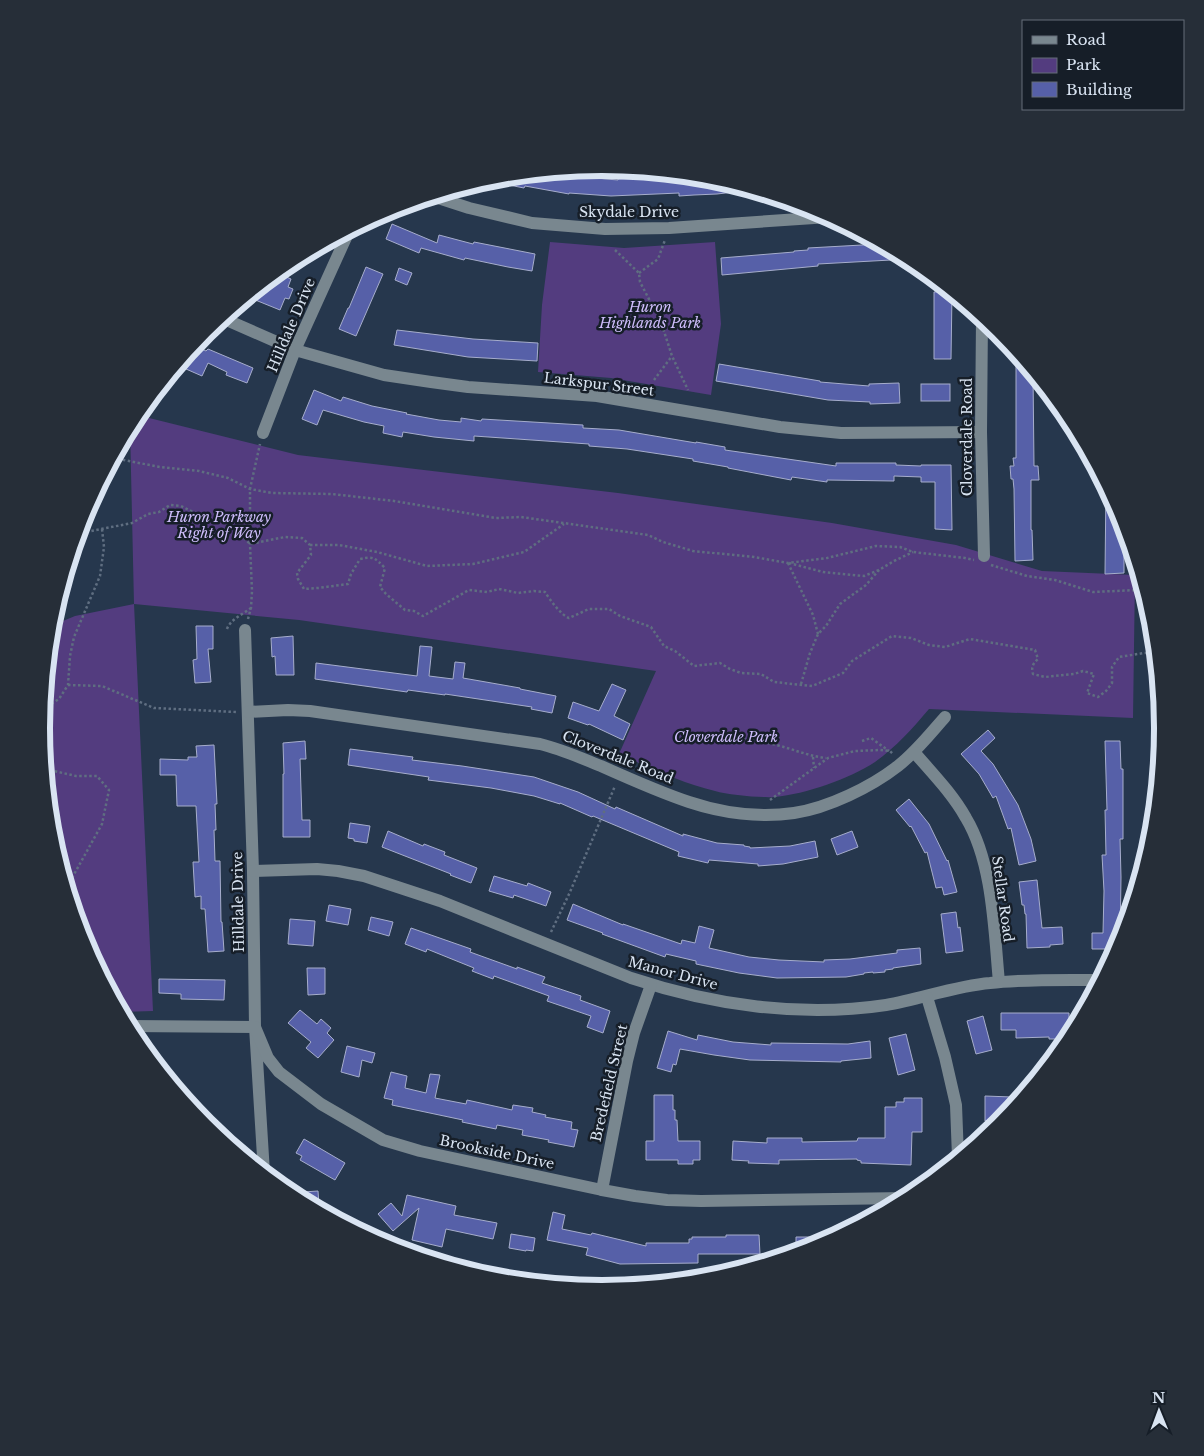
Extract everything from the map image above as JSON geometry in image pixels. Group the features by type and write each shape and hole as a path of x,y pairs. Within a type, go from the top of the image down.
{"street":[{"name":"Skydale Drive","path":"443,200 469,208 532,223 605,229 668,228 813,218"},
{"name":"Hilldale Drive","path":"263,432 296,350 345,240"},
{"name":"Larkspur Street","path":"229,321 296,350 384,375 431,382 597,396 780,427 841,433 982,432"},
{"name":"Cloverdale Road","path":"980,560 982,328"},
{"name":"Hilldale Drive","path":"244,630 253,871 255,1027 263,1164"},
{"name":"Cloverdale Road","path":"248,712 310,711 540,744 563,750 690,802 710,808 743,813 795,813 847,796 881,778 914,752 945,717"},
{"name":"Stellar Road","path":"914,752 958,805 971,826 980,846 988,880 999,982"},
{"name":"Manor Drive","path":"253,871 317,869 364,876 440,902 651,985 726,1003 782,1009 849,1008 885,1005 999,982 1093,980"},
{"name":"Bredefield Street","path":"602,1190 627,1061 634,1033 651,985"},
{"path":"927,997 945,1057 956,1105 958,1150"},
{"path":"138,1026 255,1027"},
{"name":"Brookside Drive","path":"255,1027 268,1058 279,1072 322,1104 383,1140 420,1151 602,1190 659,1199 701,1201 891,1198"}],"path":[{"path":"639,273 658,259 661,249"},
{"path":"616,250 639,273 640,282 661,322 672,356 688,390"},
{"path":"654,380 672,356"},
{"path":"244,630 251,608 250,489 263,432"},
{"path":"120,459 160,467 200,471 228,478 250,489 272,492 332,494 394,501 496,518 521,517 648,535 663,542 693,551 754,557 822,572 864,576 913,552"},
{"path":"86,534 132,524 148,514 159,512 170,505 181,506 199,516 217,513 250,544"},
{"path":"250,544 285,537 302,538 310,545 339,545 378,552 427,566 473,564 524,552 565,523"},
{"path":"51,704 59,699 68,685 70,656 74,637 100,576 104,547 102,529"},
{"path":"310,545 311,555 297,573 304,589 348,584 351,574 360,559 376,558 385,568 380,587 405,610 414,611 423,616 469,590 487,592 499,589 518,593 546,592 562,615 569,618 590,609 608,609 620,616 651,627 664,646 675,651 694,666 720,663 741,673 761,674 774,682 812,686 843,673 852,661 892,636 912,638 929,645 945,647 970,639 1035,650 1038,659 1033,664 1033,674 1045,677 1074,674 1083,671 1094,674 1087,693 1098,697 1112,683 1112,667 1119,657 1148,652"},
{"path":"788,563 827,558 876,546 900,547 913,552 980,560 1027,576 1055,580 1092,592 1136,590"},
{"path":"788,563 813,615 818,634"},
{"path":"801,684 818,634 826,626 840,604 866,585 879,570"},
{"path":"227,629 231,623 251,608"},
{"path":"68,685 102,686 154,708 248,712"},
{"path":"713,736 772,744 813,757 828,758 867,750 890,751"},
{"path":"862,740 871,738 894,755"},
{"path":"813,757 814,769"},
{"path":"770,800 828,758"},
{"path":"52,771 76,776 97,776 110,790 102,824 71,879"},
{"path":"545,944 570,892 616,784"}],"green space":[{"name":"Huron Highlands Park","path":"550,242 624,248 715,242 721,324 711,395 611,378 538,372 542,305"},
{"name":"Huron Parkway Right of Way","path":"146,417 298,455 618,493 832,523 956,545 1042,571 1132,575 1135,585 1133,718 929,709 890,750 875,762 840,780 800,793 775,797 736,795 690,784 619,754 656,671 299,620 134,604 130,442"},
{"path":"134,604 153,1011 129,1012 107,972 79,905 61,836 51,764 51,692 61,622 75,616"}],"building":[{"path":"566,177 618,180 645,178 674,181 733,192 679,196 679,193 611,196 569,194 525,186 524,188 508,185"},
{"path":"392,224 437,243 439,235 473,244 474,242 535,254 532,271 465,258 464,260 421,248 419,253 386,239"},
{"path":"868,245 891,258 891,260 818,264 818,266 722,275 721,258 794,252 808,250 808,248"},
{"path":"366,267 383,274 356,336 339,329"},
{"path":"399,268 412,273 407,285 395,280"},
{"path":"285,276 291,279 288,287 293,289 289,299 285,298 280,310 254,300"},
{"path":"934,292 940,292 952,301 951,359 934,359"},
{"path":"397,330 473,339 538,343 537,361 468,357 394,345"},
{"path":"202,349 206,351 208,349 253,368 247,383 226,375 227,372 208,363 202,376 186,369 191,360"},
{"path":"1016,363 1033,384 1034,466 1038,466 1039,480 1031,480 1033,560 1015,561 1014,489 1010,466 1014,466 1013,458 1016,458"},
{"path":"719,364 820,382 869,386 869,384 899,383 900,403 870,404 870,402 828,400 716,381"},
{"path":"921,384 950,384 950,401 921,401"},
{"path":"314,390 341,401 343,397 372,406 439,420 461,422 461,418 481,421 482,419 583,425 583,428 619,430 725,447 725,450 836,466 836,463 896,463 896,465 921,466 951,465 952,530 935,529 935,482 921,482 921,477 894,476 894,481 827,480 827,482 792,477 791,480 693,461 693,459 627,449 589,446 589,444 474,436 474,441 403,432 402,437 383,433 384,426 323,410 317,425 302,419"},
{"path":"1106,503 1122,544 1122,549 1124,549 1124,573 1105,574"},
{"path":"196,626 213,626 213,649 208,649 211,682 195,683 193,660 197,659"},
{"path":"293,636 294,675 276,675 275,656 272,657 271,638"},
{"path":"420,646 432,647 429,676 453,679 455,662 465,663 463,678 556,696 552,713 531,709 532,707 445,694 408,690 407,692 315,679 316,663 417,676"},
{"path":"612,684 626,690 614,716 630,724 623,740 589,724 568,718 573,702 599,711"},
{"path":"988,730 995,738 981,751 993,764 1018,805 1031,839 1036,861 1019,865 1011,828 1008,829 996,796 993,798 979,774 961,754"},
{"path":"305,741 306,759 300,759 302,820 310,820 310,837 283,837 283,743"},
{"path":"1105,741 1120,741 1121,769 1123,769 1123,839 1120,839 1120,917 1107,949 1092,949 1092,933 1103,933 1104,891 1102,855 1106,855 1105,810 1107,810"},
{"path":"214,745 217,804 215,804 216,830 214,830 215,861 220,861 221,922 224,951 208,952 205,909 201,909 201,896 195,897 193,862 199,862 196,806 177,806 176,775 160,775 160,759 188,760 188,757 197,757 196,746"},
{"path":"350,749 413,757 412,760 534,777 578,792 615,809 616,807 683,836 683,834 717,843 744,845 750,848 790,846 815,841 818,857 783,864 758,866 758,864 709,860 708,863 678,856 679,852 560,803 491,788 428,780 429,777 348,765"},
{"path":"909,799 929,824 948,860 957,892 944,895 942,887 936,888 927,852 925,853 911,826 896,810"},
{"path":"350,823 370,826 367,843 348,838"},
{"path":"388,831 423,846 424,844 445,852 444,855 477,868 471,883 382,847"},
{"path":"852,831 858,847 837,855 831,839"},
{"path":"494,876 527,886 528,883 551,892 546,906 514,895 513,898 489,891"},
{"path":"1037,880 1042,928 1062,927 1063,944 1050,945 1050,947 1027,948 1026,914 1024,905 1022,905 1019,882"},
{"path":"573,904 623,925 681,944 682,940 695,943 699,926 714,930 709,948 749,957 824,962 824,960 850,959 897,953 897,950 920,948 921,964 893,968 885,970 885,972 864,973 846,977 777,978 739,973 696,964 696,961 666,954 665,957 567,920"},
{"path":"329,905 351,909 348,925 326,921"},
{"path":"956,912 963,951 946,953 941,914"},
{"path":"371,917 393,922 389,936 368,930"},
{"path":"290,919 315,921 313,946 288,944"},
{"path":"411,928 471,949 470,952 545,977 542,983 581,996 580,1000 610,1011 603,1033 587,1027 591,1016 547,1001 549,996 494,976 493,979 472,971 474,968 427,949 426,952 405,944"},
{"path":"307,968 325,968 325,994 308,995"},
{"path":"159,979 225,980 224,1000 181,999 181,994 159,993"},
{"path":"300,1010 317,1024 321,1019 331,1028 327,1033 334,1040 318,1058 306,1048 311,1042 288,1023"},
{"path":"1001,1013 1069,1013 1069,1022 1058,1039 1049,1039 1049,1037 1016,1038 1016,1030 1001,1030"},
{"path":"983,1016 992,1050 976,1054 967,1021"},
{"path":"668,1031 697,1040 698,1035 733,1042 771,1045 771,1043 848,1044 870,1041 871,1058 841,1062 750,1060 680,1049 676,1065 673,1064 671,1072 657,1068"},
{"path":"906,1034 915,1070 898,1075 889,1038"},
{"path":"347,1046 375,1053 372,1063 362,1060 359,1077 341,1072"},
{"path":"391,1072 407,1076 405,1088 426,1093 430,1074 440,1075 435,1098 466,1104 467,1100 512,1110 513,1105 533,1108 532,1112 546,1115 545,1117 572,1122 571,1129 578,1130 574,1147 522,1135 523,1130 497,1125 496,1129 392,1105 393,1100 384,1098"},
{"path":"654,1095 673,1095 673,1110 675,1110 675,1120 677,1120 678,1141 700,1141 700,1160 693,1160 693,1164 678,1164 678,1160 646,1160 646,1141 654,1141"},
{"path":"985,1096 1012,1097 989,1121 985,1121"},
{"path":"904,1098 922,1098 922,1132 912,1132 911,1165 861,1163 857,1159 779,1160 779,1164 748,1163 749,1161 732,1160 733,1141 767,1143 767,1138 802,1138 802,1142 857,1141 858,1138 885,1138 885,1107 896,1107 896,1102 904,1102"},
{"path":"304,1139 345,1163 335,1180 300,1160 302,1156 296,1153"},
{"path":"318,1191 319,1202 303,1192"},
{"path":"407,1195 456,1206 454,1215 497,1223 493,1239 446,1229 442,1247 412,1240 419,1208 393,1231 378,1214 391,1203 402,1216"},
{"path":"553,1212 565,1215 562,1229 591,1235 592,1233 646,1246 646,1243 689,1243 689,1239 692,1239 692,1237 759,1235 760,1254 698,1254 698,1263 620,1264 586,1255 588,1248 547,1240"},
{"path":"511,1234 535,1238 533,1251 509,1248"},
{"path":"796,1237 815,1237 813,1238 796,1244"}],"park label":[{"name":"Cloverdale Park","path":"726,737"}]}
